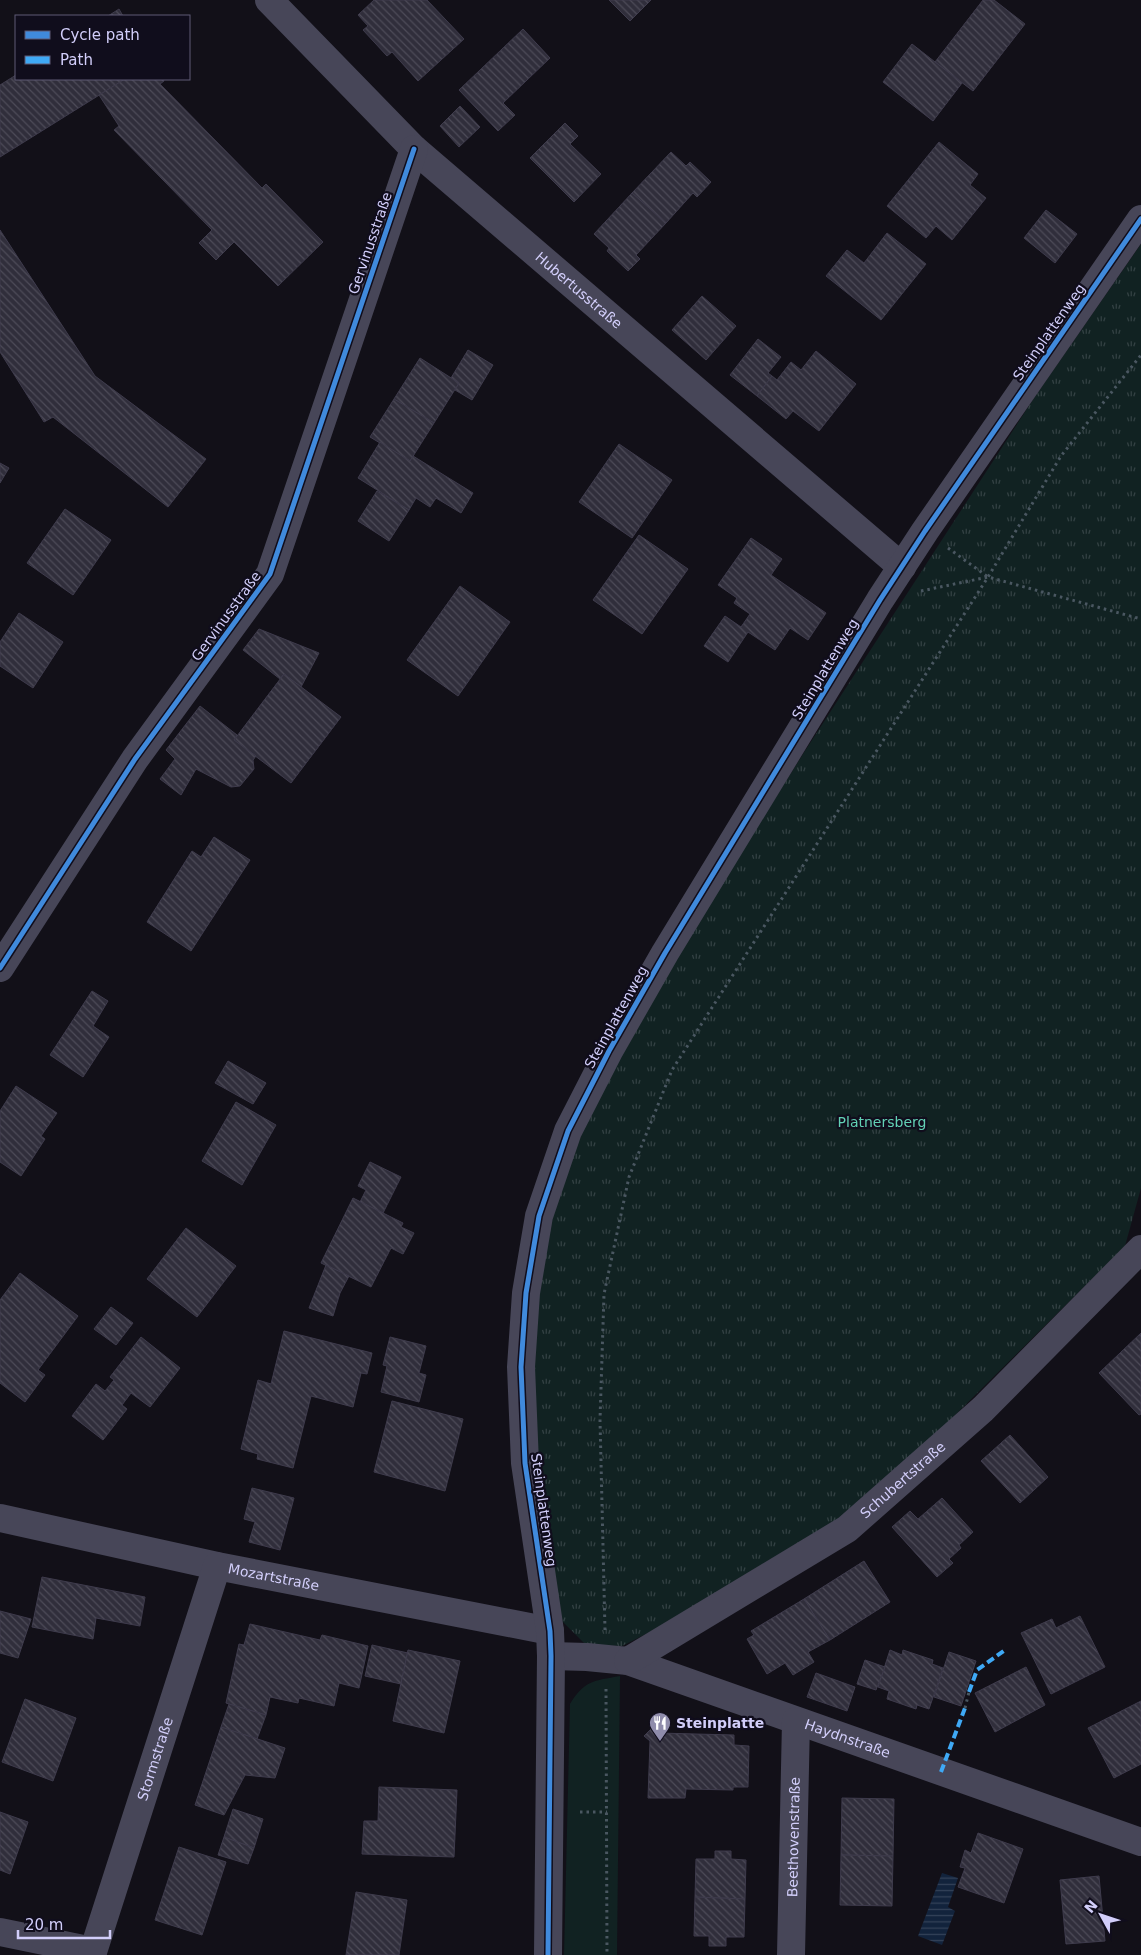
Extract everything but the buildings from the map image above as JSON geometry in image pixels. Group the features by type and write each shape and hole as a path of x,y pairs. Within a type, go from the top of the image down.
{"street":[{"name":"Hubertusstraße","path":"269,0 414,149 902,567"},
{"name":"Gervinusstraße","path":"0,968 135,758 270,574 414,149"},
{"name":"Steinplattenweg","path":"548,1955 550,1644 525,1463 521,1367 526,1293 539,1216 568,1131 609,1051 670,945 880,600 925,531 1141,219"},
{"name":"Schubertstraße","path":"616,1660 847,1529 984,1409 1141,1250"},
{"name":"Mozartstraße","path":"0,1518 217,1566 550,1644"},
{"name":"Stormstraße","path":"0,1932 92,1953 217,1566"},
{"name":"Haydnstraße","path":"550,1644 587,1657 616,1660 1141,1842"},
{"name":"Beethovenstraße","path":"791,1955 796,1721"}],"path":[{"path":"607,1955 616,1660 600,1420 604,1294 630,1177 672,1070 988,577 1061,456 1141,356"},
{"path":"925,531 988,577 1141,619"},
{"path":"880,600 988,577"},
{"path":"965,1708 970,1692"}],"green space":[{"name":"Platnersberg","path":"1141,244 1141,1188 1125,1246 922,1448 841,1518 654,1630 622,1646 586,1645 560,1619 531,1441 540,1264 559,1189 587,1117 688,937 803,754 1034,398"},
{"path":"620,1676 617,1955 564,1955 570,1704 580,1690 590,1683"}],"water":[{"path":"942,1873 958,1878 948,1907 955,1911 942,1945 918,1936"}],"marked path":[{"path":"969,1692 977,1670 1005,1650"},
{"path":"941,1772 965,1708"}],"cycle path":[{"path":"0,968 135,759 270,574 414,149"},
{"path":"548,1955 550,1631 525,1463 521,1367 526,1293 539,1216 568,1131 609,1051 665,953 880,600 925,531 1141,219"}],"place":[{"name":"Steinplatte","path":"660,1742"}]}
